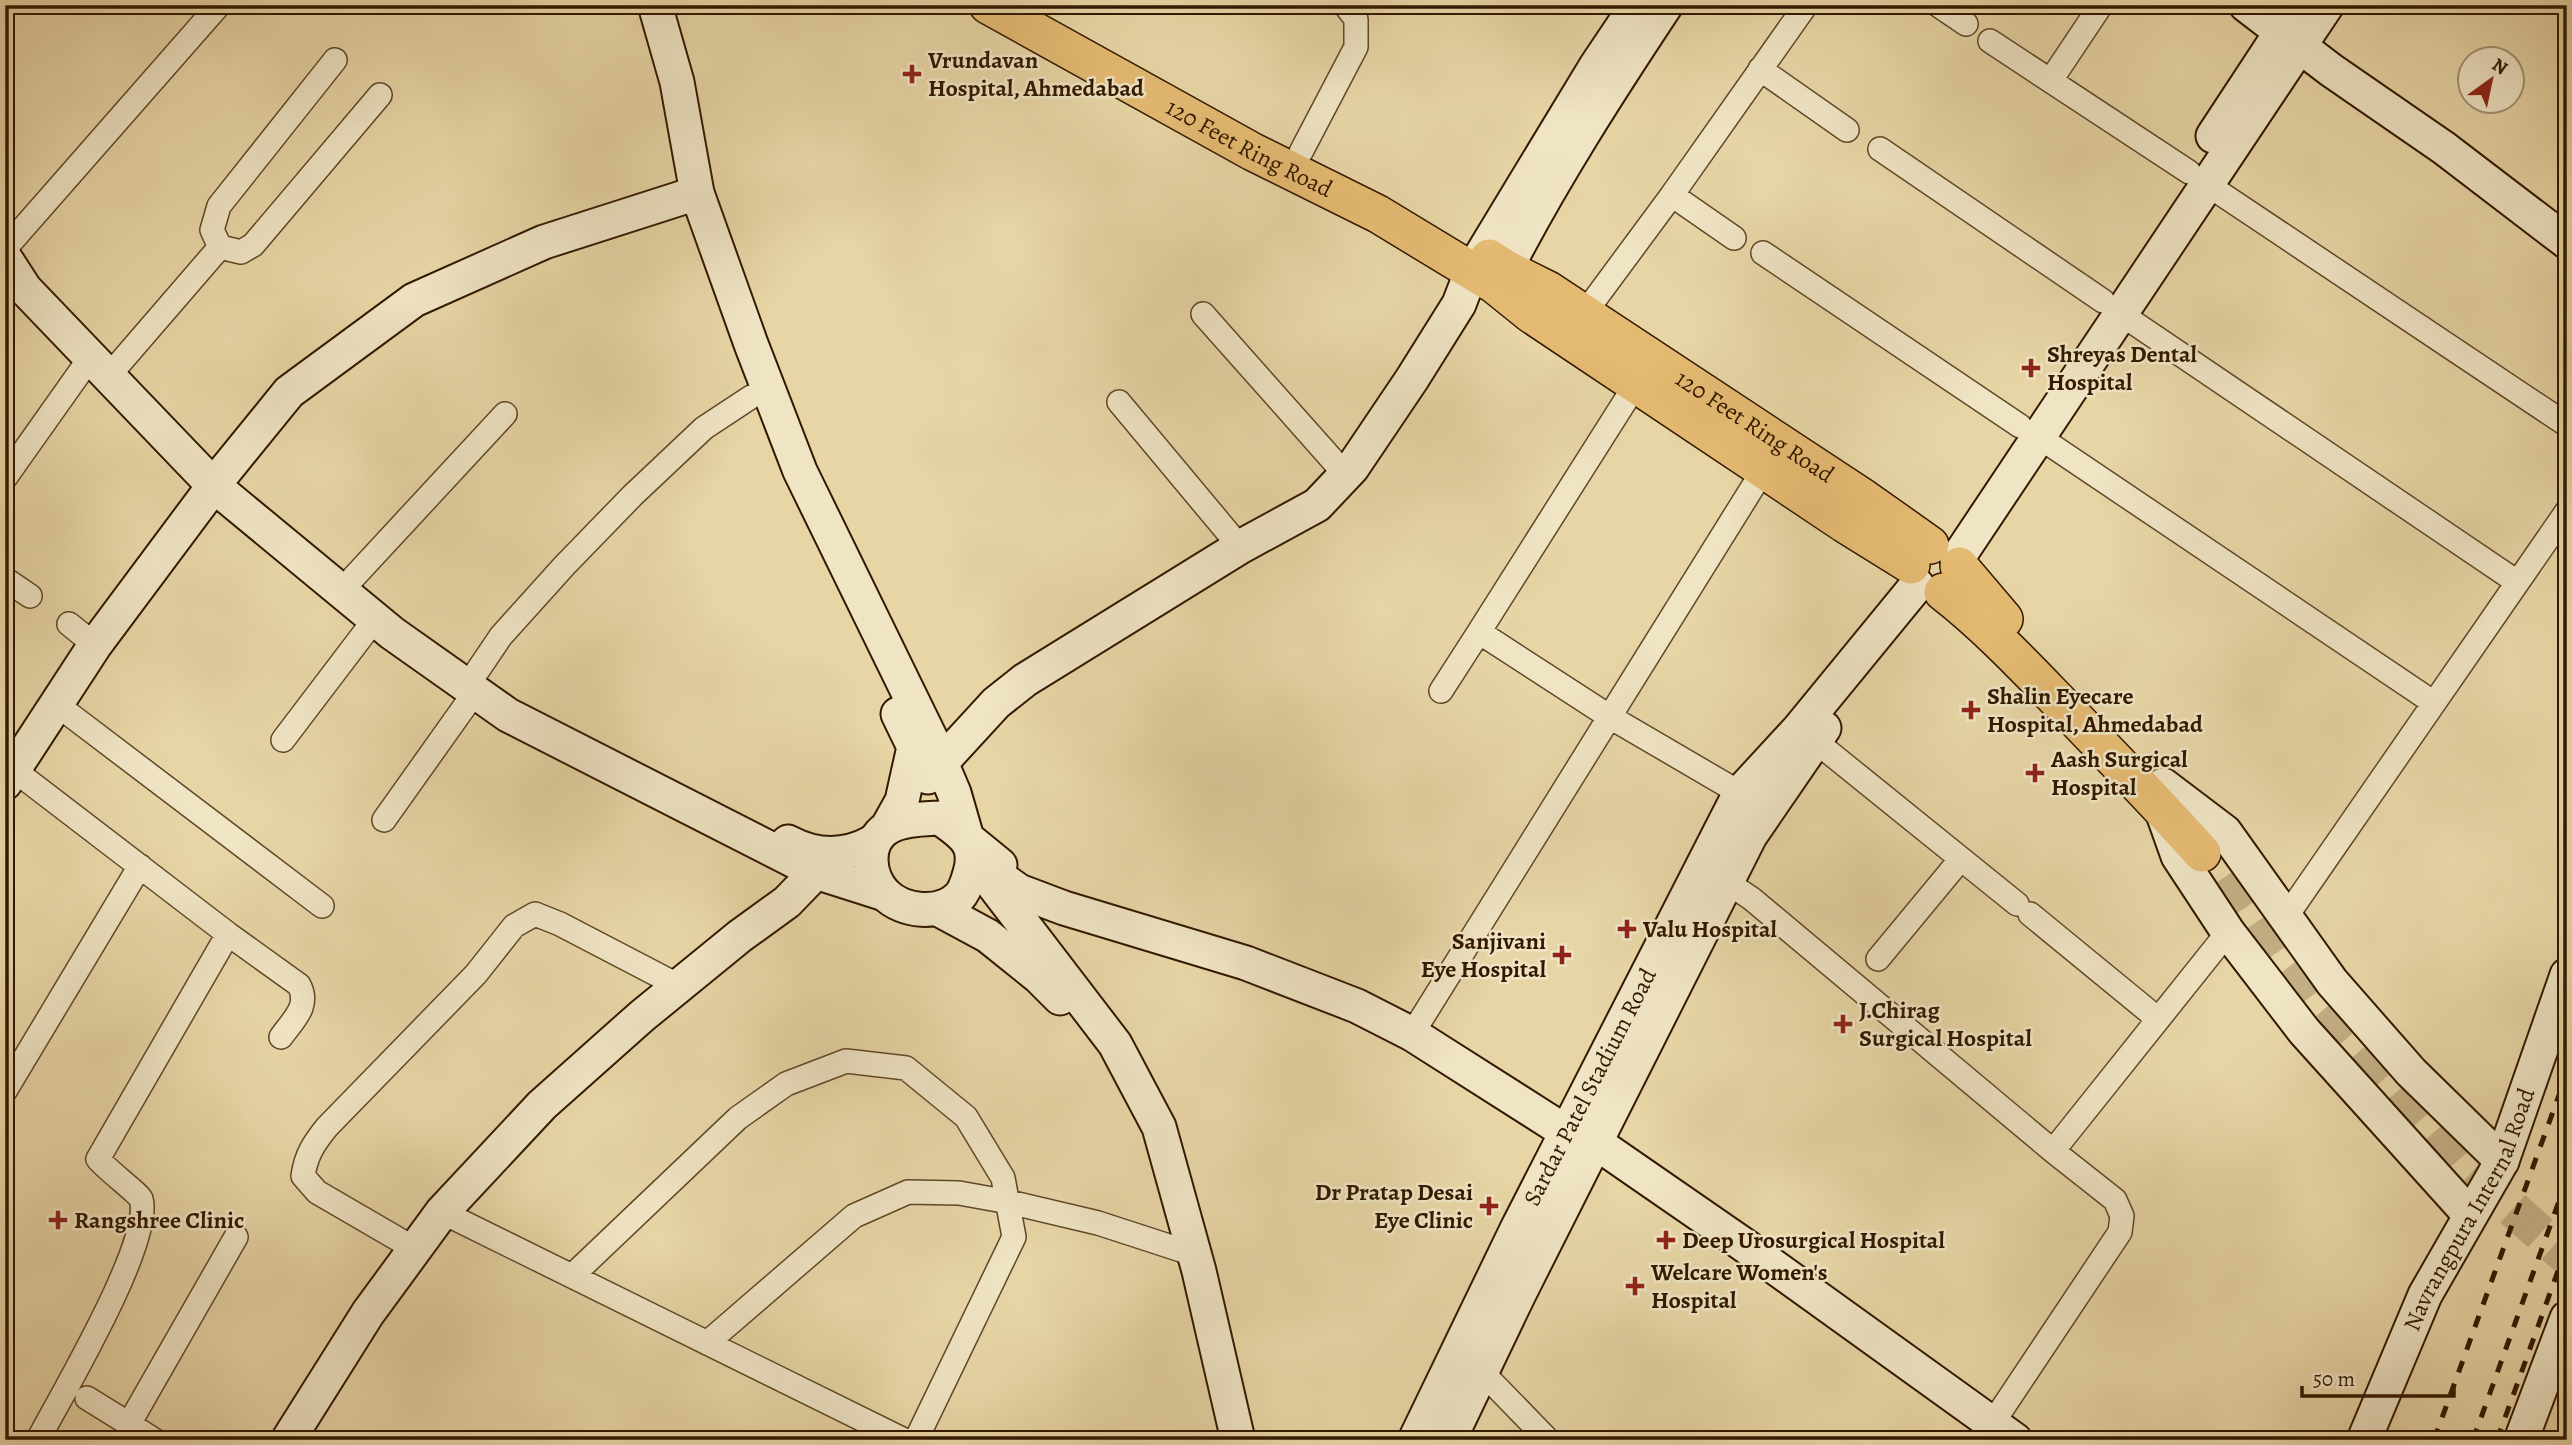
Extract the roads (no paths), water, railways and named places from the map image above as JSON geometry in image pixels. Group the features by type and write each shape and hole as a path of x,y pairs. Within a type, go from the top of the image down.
{"main road":[{"name":"120 Feet Ring Road","path":"988,5 1253,152 1489,270 1548,290 1865,499 1936,569"},
{"name":"120 Feet Ring Road","path":"1032,5 1301,152 1385,194 1489,270 1531,314 1764,469 1988,602 2200,841"}],"street":[{"path":"219,5 7,244 25,289 105,361 219,479 374,619 476,682"},
{"path":"636,5 688,195 751,397 783,478 914,747 870,867 885,894"},
{"path":"655,5 677,82 688,195 751,344 800,471 948,778 971,849 960,897 938,909"},
{"path":"1301,152 1356,47 1356,19 1345,5"},
{"path":"288,1440 368,1313 442,1212 542,1105 679,985 787,902 819,863 856,851 948,778 1005,713 1033,692 1326,516 1363,477 1471,311 1489,270 1589,78 1637,5"},
{"path":"948,778 996,703 1025,680 1240,547 1317,505 1345,474 1412,379 1459,304 1528,225 1616,79 1666,5"},
{"path":"1584,314 1806,5"},
{"path":"1938,5 1966,24"},
{"path":"2051,80 2101,5"},
{"path":"2246,5 2294,28 2567,242"},
{"name":"Sardar Patel Stadium Road","path":"1415,1440 1581,1137 1715,874 1740,793 1807,734 1900,639 1936,569 2198,179 2294,28 2327,5"},
{"path":"1990,41 2567,425"},
{"path":"220,247 212,230 219,206 335,60"},
{"path":"1760,69 1847,130"},
{"path":"220,247 241,252 253,245 380,96"},
{"path":"1880,149 2517,583"},
{"path":"281,1037 304,1004 304,995 299,985 140,866 9,776 95,645 219,479 289,392 414,300 544,242 688,195"},
{"path":"1672,195 1734,238"},
{"path":"5,478 105,361 220,247"},
{"path":"1763,253 2434,703"},
{"path":"1203,314 1345,474"},
{"path":"1441,691 1636,384"},
{"path":"384,820 476,682 501,636 633,495 704,428 751,397"},
{"path":"1119,402 1240,547"},
{"path":"353,578 505,414"},
{"path":"1412,1034 1764,469"},
{"path":"219,479 353,578 476,682 508,715 912,909 938,909 988,936 1039,977 1089,1027 1132,1097 1187,1250 1215,1440"},
{"path":"2286,917 2567,511"},
{"path":"5,579 30,596"},
{"path":"283,740 374,619"},
{"path":"69,624 95,645"},
{"path":"1479,632 1610,717 1740,793"},
{"path":"56,704 322,906"},
{"path":"1807,734 2158,1019"},
{"name":"Sardar Patel Stadium Road","path":"1715,874 1750,836 1807,734"},
{"path":"2162,796 2225,832 2332,982 2411,1072 2502,1161"},
{"path":"2162,796 2178,856 2228,932 2304,1031 2470,1215"},
{"path":"887,824 940,818 971,849 1115,1044 1159,1127 1187,1250 1238,1440"},
{"path":"971,849 1064,908 1246,963 1357,1006 1412,1034 1581,1137 1744,1245 2003,1432 2120,1232 2122,1216 2115,1200 1772,915 1715,874"},
{"path":"1878,959 1960,860"},
{"path":"5,1091 140,866"},
{"path":"415,1248 317,1192 303,1176 305,1161 313,1144 327,1127 475,974 514,926 535,914 679,985"},
{"path":"2053,1151 2228,932"},
{"path":"38,1440 127,1269 139,1235 141,1200 137,1193 113,1175 98,1159 103,1146 228,934"},
{"name":"Navrangpura Internal Road","path":"2364,1440 2413,1320 2502,1161 2567,975"},
{"path":"572,1276 738,1118 786,1084 846,1061 906,1068 966,1117 1003,1178 1014,1237 916,1440"},
{"name":"Sardar Patel Stadium Road","path":"1449,1440 1482,1371 1581,1137"},
{"path":"707,1343 854,1216 908,1192 959,1193 1009,1202 1098,1223 1187,1250"},
{"path":"442,1212 904,1440"},
{"path":"129,1423 236,1237"},
{"path":"2521,1440 2567,1318"},
{"path":"1482,1371 1548,1440"},
{"path":"88,1398 154,1440"}],"tunnel":[{"path":"2199,828 2283,952 2324,1005 2461,1163 2567,1257"}],"railway":[{"path":"2434,1440 2567,1073"},
{"path":"2473,1440 2567,1179"},
{"path":"2497,1440 2567,1246"}],"place":[{"name":"Vrundavan Hospital, Ahmedabad","path":"912,74"},
{"name":"Shreyas Dental Hospital","path":"2031,368"},
{"name":"Shalin Eyecare Hospital, Ahmedabad","path":"1971,710"},
{"name":"Aash Surgical Hospital","path":"2035,773"},
{"name":"Valu Hospital","path":"1627,929"},
{"name":"Sanjivani Eye Hospital","path":"1562,955"},
{"name":"J.Chirag Surgical Hospital","path":"1843,1024"},
{"name":"Dr Pratap Desai Eye Clinic","path":"1489,1206"},
{"name":"Rangshree Clinic","path":"58,1220"},
{"name":"Deep Urosurgical Hospital","path":"1666,1240"},
{"name":"Welcare Women's Hospital","path":"1635,1286"}]}
